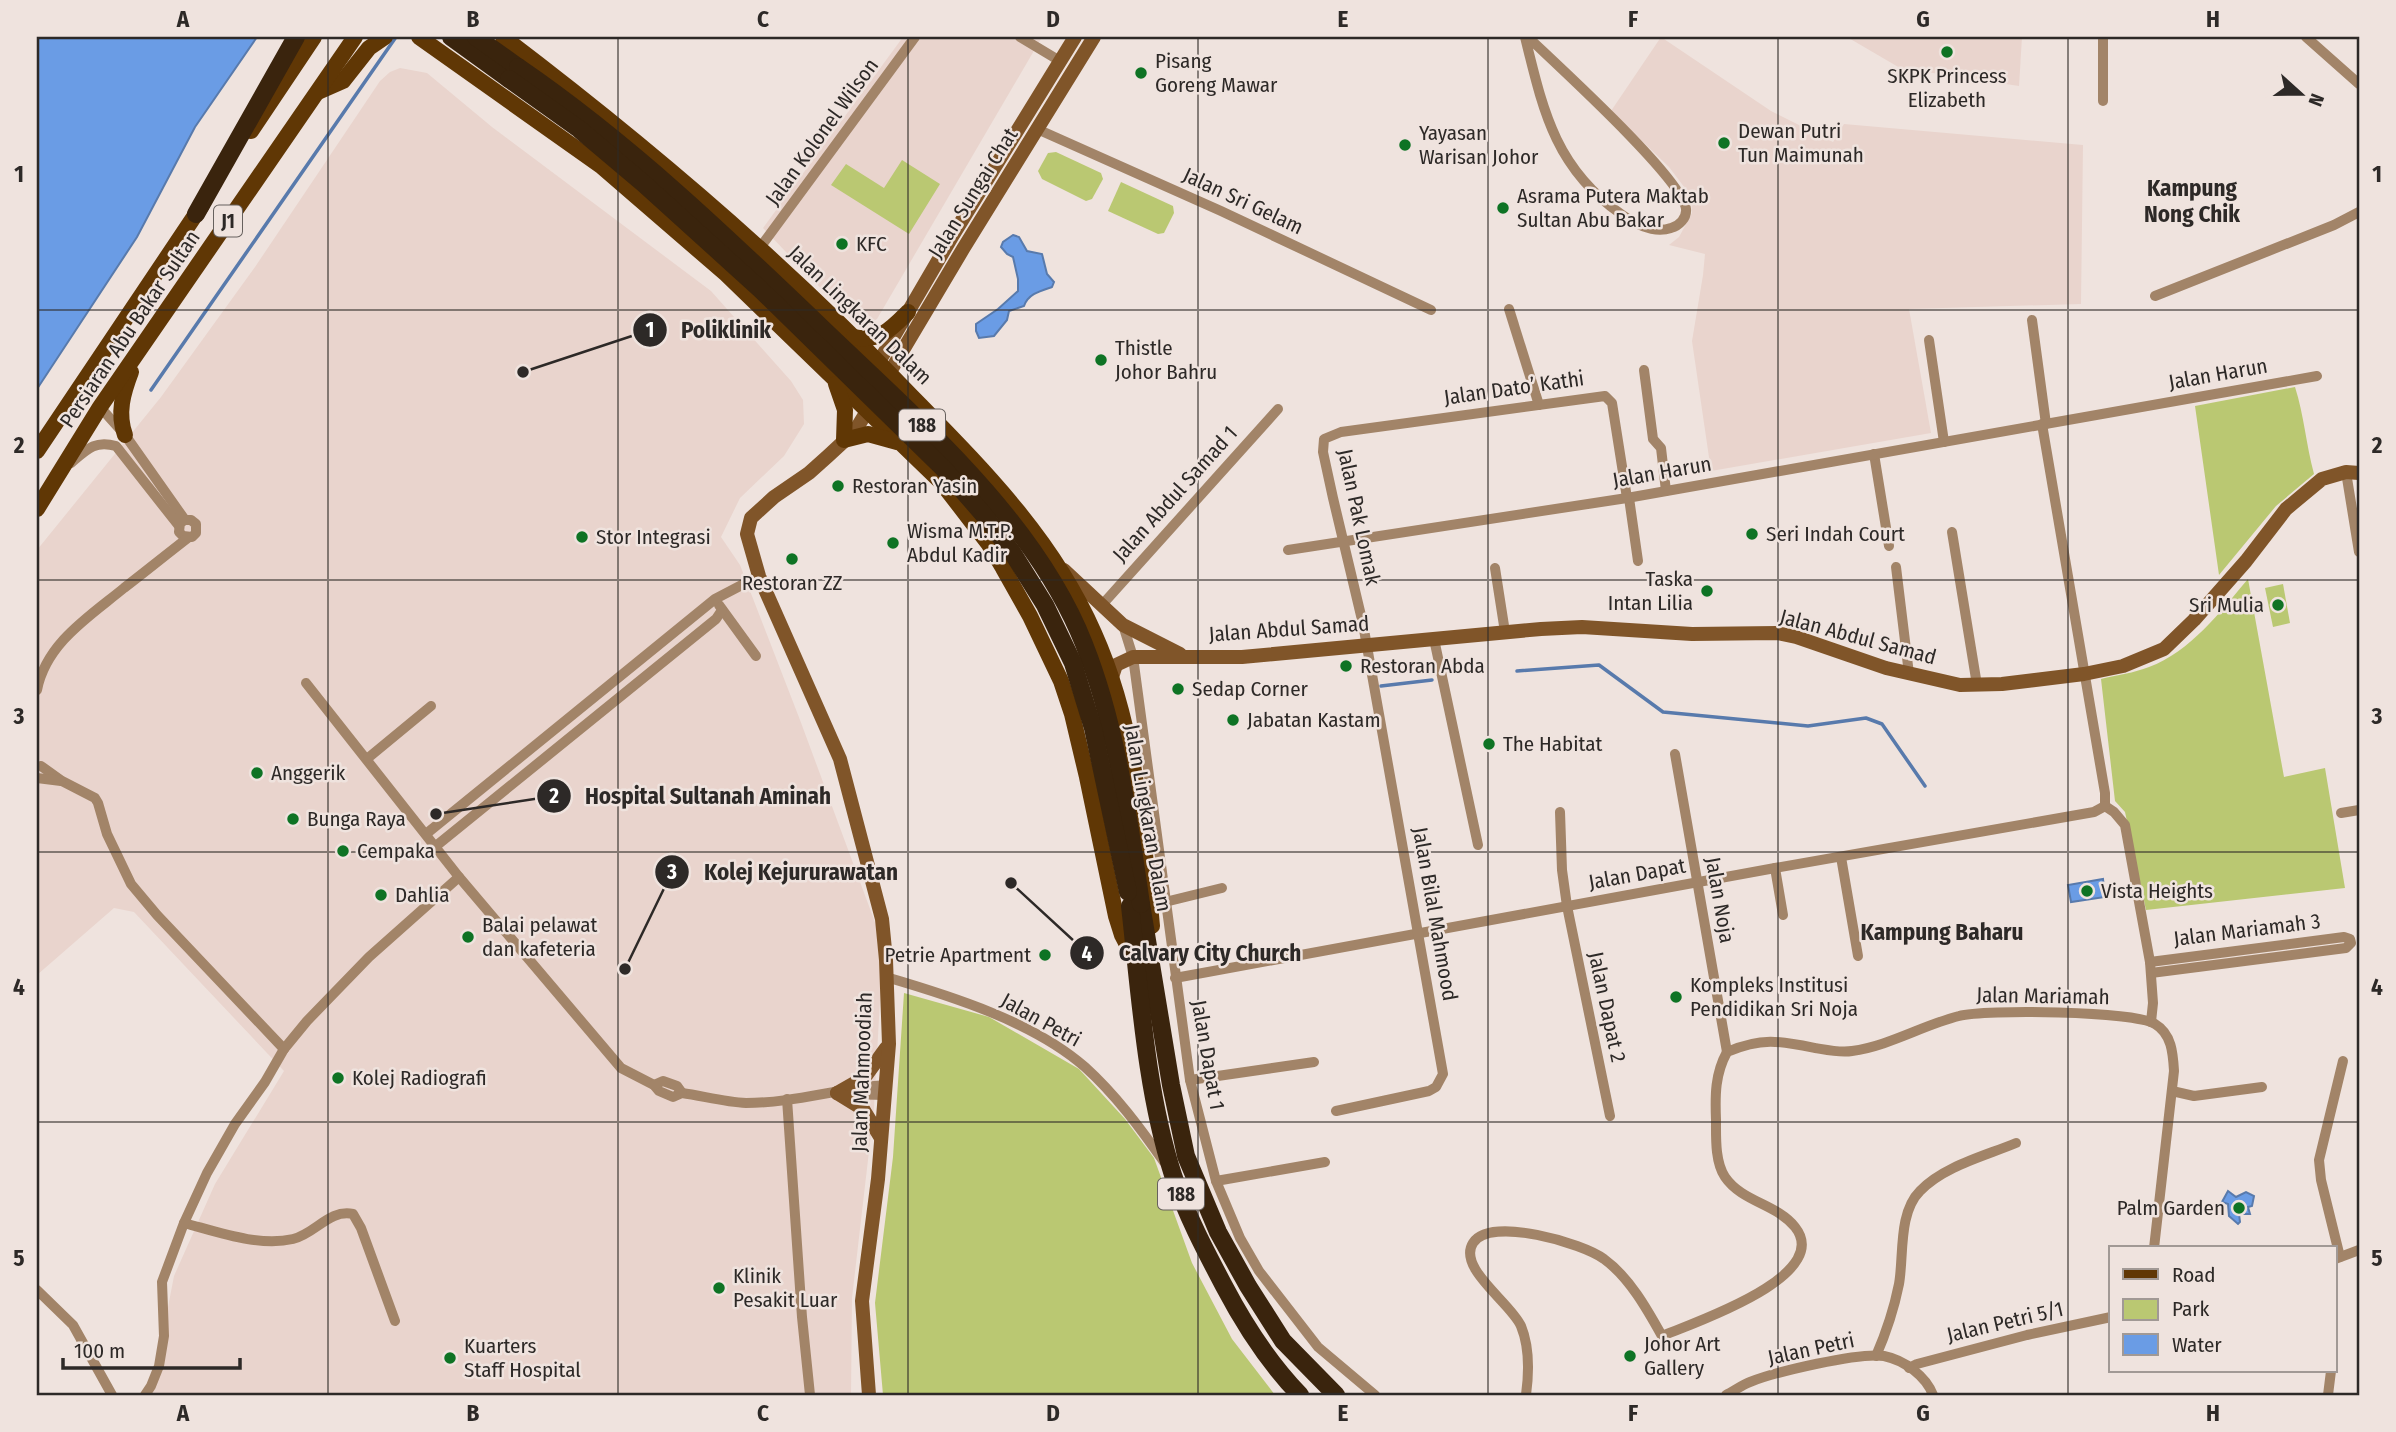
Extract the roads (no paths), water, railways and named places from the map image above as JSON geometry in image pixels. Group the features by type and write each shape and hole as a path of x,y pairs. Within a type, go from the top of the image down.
{"highway":[{"path":"196,215 296,37"},
{"path":"451,37 514,73"},
{"path":"476,37 514,73"},
{"path":"497,37 514,73"},
{"name":"Jalan Lingkaran Dalam","path":"514,73 643,183 760,289 943,468 1012,552 1045,605 1073,663 1097,741 1161,1019 1186,1156 1218,1232 1248,1286 1283,1341 1336,1395"},
{"name":"Jalan Lingkaran Dalam","path":"1135,905 1136,964 1153,1094 1173,1174 1200,1241 1233,1303 1275,1368 1300,1395"}],"main road":[{"name":"Persiaran Abu Bakar Sultan","path":"37,452 314,37"},
{"name":"Persiaran Abu Bakar Sultan","path":"37,509 100,407 355,37"},
{"path":"316,93 343,81 369,48 385,37"},
{"name":"Jalan Lingkaran Dalam","path":"419,37 594,161 726,274 941,482 988,543 1046,649 1072,714 1116,916 1136,964"},
{"name":"Jalan Lingkaran Dalam","path":"503,37 634,139 854,337 1012,502 1059,564 1095,634 1124,726 1141,810 1161,1019"},
{"name":"Jalan Sungai Chat","path":"884,367 908,312 1075,37"},
{"name":"Jalan Sungai Chat","path":"884,367 1094,37"},
{"path":"594,161 603,138 611,134 621,134 634,139"},
{"path":"854,337 870,340 880,336 908,312"},
{"path":"125,435 119,420 121,402 140,350"},
{"name":"Jalan Mahmoodiah","path":"869,1395 862,1301 878,1179 889,1044 882,919 840,759 759,576 748,540 748,523 774,497 809,473 844,440 848,423 863,405 884,367"},
{"path":"833,377 845,410 844,440 868,434 903,445"},
{"name":"Jalan Abdul Samad","path":"1133,657 1242,657 1582,627 1692,634 1777,633 1909,674 1960,685 2035,681 2084,674 2123,666 2164,649 2194,620 2246,561 2286,509 2322,479 2352,472"},
{"name":"Jalan Abdul Samad","path":"1059,564 1123,625 1183,655"},
{"path":"1111,680 1116,665 1133,657"},
{"path":"881,1138 863,1110 837,1093 872,1071 889,1044"}],"street":[{"name":"Jalan Kolonel Wilson","path":"759,249 915,37"},
{"path":"1020,37 1060,61"},
{"path":"1527,37 1623,128 1670,182 1686,207 1682,222 1672,228 1658,231 1634,223 1588,188 1572,168 1548,121 1527,37"},
{"path":"2103,37 2103,101"},
{"path":"2306,37 2359,84"},
{"name":"Jalan Sri Gelam","path":"1037,129 1199,201 1431,310"},
{"path":"2155,296 2334,225 2359,212"},
{"path":"1509,309 1539,405"},
{"path":"2032,320 2044,424 2105,806"},
{"path":"1929,340 1944,442"},
{"path":"1644,370 1653,439 1661,448 1666,491"},
{"name":"Jalan Harun","path":"1288,550 1628,498 2318,376"},
{"name":"Jalan Dato’ Kathi","path":"1324,439 1341,432 1594,396 1609,398 1628,498"},
{"path":"100,407 125,435 182,523 181,534 189,537"},
{"name":"Jalan Abdul Samad 1","path":"1101,606 1278,409"},
{"name":"Jalan Pak Lomak","path":"1324,439 1323,452 1366,644"},
{"path":"60,472 94,445 105,443 116,446 182,523"},
{"path":"1874,454 1889,546"},
{"path":"2352,472 2359,552"},
{"path":"1628,498 1638,561"},
{"path":"37,690 43,670 64,639 196,533 197,527 191,520 182,523"},
{"path":"1952,532 1977,685"},
{"path":"1896,567 1909,674"},
{"path":"1495,568 1505,632"},
{"path":"426,834 715,599 759,576"},
{"path":"715,599 756,656"},
{"path":"436,846 716,619 722,610"},
{"name":"Jalan Dapat 1","path":"1123,625 1133,657 1190,1080 1216,1181 1240,1238 1259,1271 1318,1347 1375,1395"},
{"path":"1436,638 1478,845"},
{"name":"Jalan Bilal Mahmood","path":"1336,1111 1429,1091 1436,1087 1443,1074 1366,644"},
{"path":"306,683 368,758 459,877 621,1068 654,1085 663,1081 677,1086 682,1093 746,1102 837,1093 853,1087 885,1090"},
{"path":"368,758 431,706"},
{"name":"Jalan Noja","path":"1675,754 1727,1052"},
{"path":"39,764 41,773 37,779 62,781"},
{"path":"39,764 62,781 95,798 107,834 131,884 284,1049"},
{"name":"Jalan Dapat","path":"1175,978 2094,812 2105,806"},
{"name":"Jalan Mariamah 3","path":"2105,806 2125,825 2151,968 2151,1022"},
{"path":"2341,813 2359,810"},
{"name":"Jalan Dapat 2","path":"1560,812 1562,870 1567,906 1610,1116"},
{"path":"1841,856 1858,956"},
{"path":"1774,868 1783,915"},
{"path":"145,1395 159,1366 163,1336 162,1282 184,1223 207,1173 235,1124 265,1082 284,1049 307,1021 369,957 459,877"},
{"path":"1165,902 1222,888"},
{"name":"Jalan Mariamah 3","path":"2344,937 2350,939 2351,943 2346,948 2151,968 2344,937"},
{"name":"Jalan Petri","path":"886,977 951,998 1017,1024 1053,1044 1085,1067 1135,1121 1173,1174"},
{"name":"Jalan Mariamah","path":"1727,1052 1749,1042 1771,1040 1848,1052 1866,1049 1927,1025 1962,1015 1993,1011 2100,1015 2138,1018 2151,1022"},
{"path":"2151,1022 2162,1030 2172,1048 2174,1071 2154,1246"},
{"path":"1526,1395 1528,1362 1521,1328 1514,1312 1475,1271 1469,1258 1472,1245 1479,1237 1489,1232 1509,1231 1538,1236 1585,1249 1604,1259 1631,1287 1662,1336 1726,1310 1769,1287 1797,1262 1802,1246 1795,1227 1776,1212 1746,1197 1723,1175 1719,1160 1715,1096 1717,1076 1727,1052"},
{"path":"2334,1246 2319,1160 2343,1061"},
{"path":"1190,1080 1314,1062"},
{"path":"2172,1091 2194,1096 2262,1087"},
{"path":"788,1099 801,1303 810,1395"},
{"path":"1876,1356 1889,1326 1899,1282 1909,1210 1919,1191 1965,1163 2016,1143"},
{"path":"1216,1181 1325,1162"},
{"path":"184,1223 274,1242 296,1239 344,1212 353,1214 361,1227 394,1321"},
{"path":"2337,1259 2359,1250"},
{"path":"37,1290 73,1325 112,1395"},
{"name":"Jalan Petri 5/1","path":"1909,1368 2027,1335 2109,1317"},
{"name":"Jalan Petri","path":"1726,1395 1750,1382 1798,1369 1846,1358 1876,1356 1885,1356 1920,1375 1933,1395"},
{"path":"2328,1395 2331,1372"}],"water":[{"path":"37,37 257,37 195,127 137,237 37,389"},
{"path":"1013,235 1019,237 1027,251 1042,254 1047,274 1054,282 1052,287 1031,296 1024,306 1009,311 1007,320 994,336 979,338 976,324 1018,291 1013,257 1001,247 1003,242"},
{"name":"Vista Heights","path":"2103,879 2105,897 2071,902 2068,885"},
{"name":"Palm Garden","path":"2228,1191 2236,1197 2246,1192 2254,1196 2252,1206 2248,1207 2250,1214 2239,1214 2238,1224 2229,1216 2228,1204 2222,1202"}],"waterway":[{"path":"151,390 396,37"},
{"path":"1517,671 1599,665 1663,712 1808,726 1866,718 1882,724 1925,786"},
{"path":"1381,686 1432,680"}],"place":[{"name":"SKPK Princess Elizabeth","path":"1947,52"},
{"name":"Pisang Goreng Mawar","path":"1141,73"},
{"name":"Dewan Putri Tun Maimunah","path":"1724,143"},
{"name":"Yayasan Warisan Johor","path":"1405,145"},
{"name":"Asrama Putera Maktab Sultan Abu Bakar","path":"1503,208"},
{"name":"KFC","path":"842,244"},
{"name":"Thistle Johor Bahru","path":"1101,360"},
{"name":"Poliklinik","path":"523,372"},
{"name":"Restoran Yasin","path":"838,486"},
{"name":"Seri Indah Court","path":"1752,534"},
{"name":"Stor Integrasi","path":"582,537"},
{"name":"Wisma M.T.P. Abdul Kadir","path":"893,543"},
{"name":"Restoran ZZ","path":"792,559"},
{"name":"Taska Intan Lilia","path":"1707,591"},
{"name":"Sri Mulia","path":"2278,605"},
{"name":"Restoran Abda","path":"1346,666"},
{"name":"Sedap Corner","path":"1178,689"},
{"name":"Jabatan Kastam","path":"1233,720"},
{"name":"The Habitat","path":"1489,744"},
{"name":"Anggerik","path":"257,773"},
{"name":"Hospital Sultanah Aminah","path":"436,814"},
{"name":"Bunga Raya","path":"293,819"},
{"name":"Cempaka","path":"343,851"},
{"name":"Calvary City Church","path":"1011,883"},
{"name":"Vista Heights","path":"2087,891"},
{"name":"Dahlia","path":"381,895"},
{"name":"Balai pelawat dan kafeteria","path":"468,937"},
{"name":"Petrie Apartment","path":"1045,955"},
{"name":"Kolej Kejururawatan","path":"625,969"},
{"name":"Kompleks Institusi Pendidikan Sri Noja","path":"1676,997"},
{"name":"Kolej Radiografi","path":"338,1078"},
{"name":"Palm Garden","path":"2239,1208"},
{"name":"Klinik Pesakit Luar","path":"719,1288"},
{"name":"Johor Art Gallery","path":"1630,1356"},
{"name":"Kuarters Staff Hospital","path":"450,1358"}],"district":[{"name":"Kampung Nong Chik","path":"2192,201"},
{"name":"Kampung Baharu","path":"1942,932"}]}
